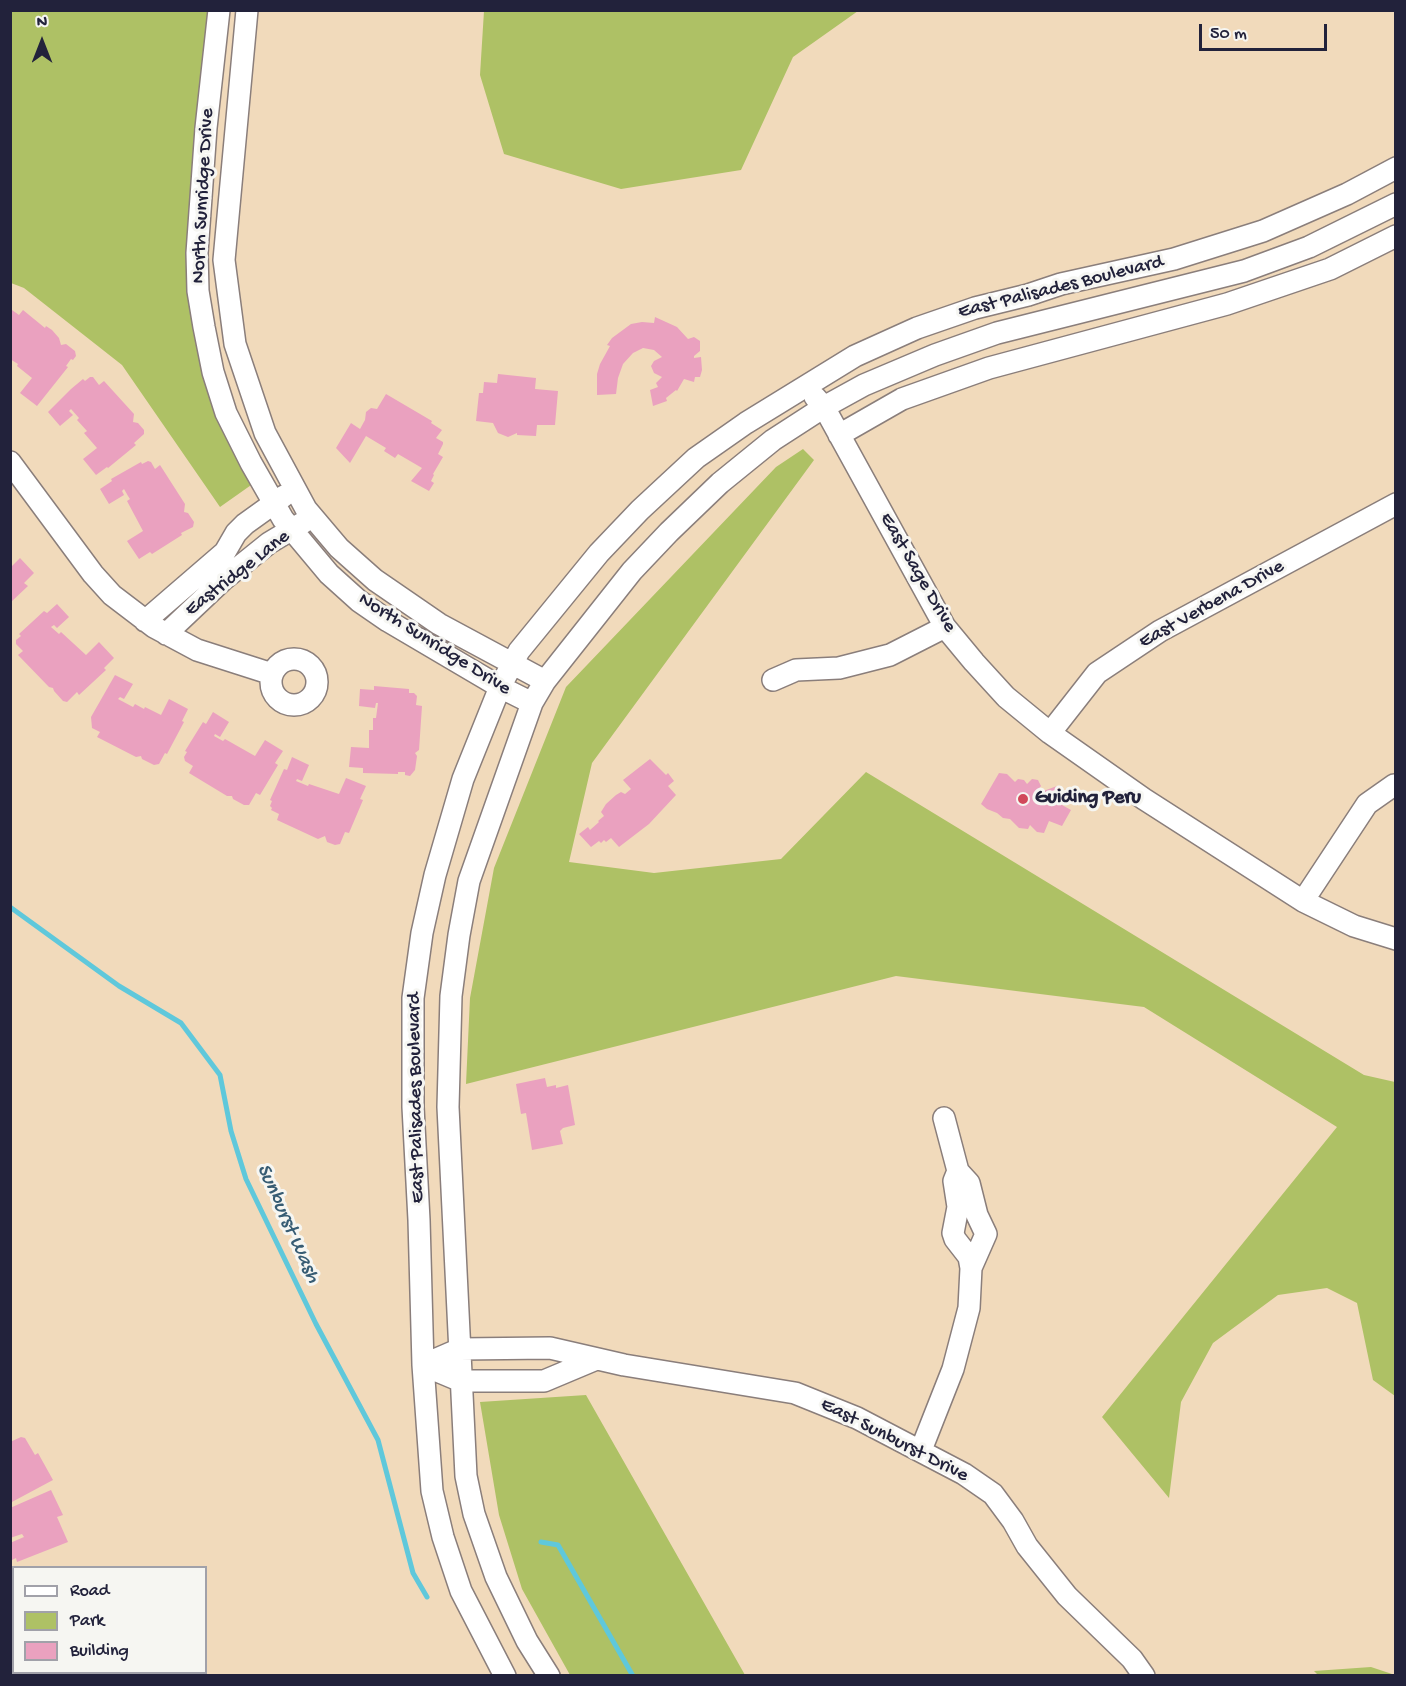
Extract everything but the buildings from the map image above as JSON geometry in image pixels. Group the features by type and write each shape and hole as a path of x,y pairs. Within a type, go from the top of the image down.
{"street":[{"name":"North Sunridge Drive","path":"219,10 197,253 198,291 213,372 226,413 274,504 329,574 359,601 388,621 500,687 532,703"},
{"name":"North Sunridge Drive","path":"247,10 224,260 233,335 243,372 265,433 294,489 312,516 339,548 375,580 440,624 545,681"},
{"name":"East Palisades Boulevard","path":"505,1676 460,1591 443,1537 432,1491 423,1365 413,1107 413,998 422,933 435,875 463,779 500,687 519,651 599,553 640,510 696,458 746,423 855,356 917,328 975,308 1061,284 1174,259 1263,231 1347,194 1395,168"},
{"name":"East Palisades Boulevard","path":"549,1676 527,1641 496,1577 474,1514 466,1476 448,1107 451,996 469,881 532,703 545,681 632,571 669,532 720,483 764,447 824,407 935,354 997,333 1244,271 1309,247 1395,204"},
{"path":"839,435 902,399 989,368 1227,304 1330,269 1395,236"},
{"name":"East Sage Drive","path":"805,386 824,407 945,627 1006,697 1050,733 1144,799 1303,901 1354,926 1395,939"},
{"path":"10,462 93,574 112,595 145,621 197,650 272,674"},
{"name":"Eastridge Lane","path":"145,621 225,552 236,533 245,524 294,489"},
{"name":"East Verbena Drive","path":"1050,733 1097,673 1160,631 1395,504"},
{"name":"Eastridge Lane","path":"166,634 223,580 269,543 312,516"},
{"path":"773,680 796,670 839,668 890,655 945,627"},
{"path":"1303,901 1367,804 1394,785"},
{"path":"944,1118 958,1171 969,1183 976,1215 987,1234 971,1268"},
{"path":"921,1450 956,1359 969,1308 971,1268 969,1257 955,1239 954,1233 958,1207 954,1181 958,1171"},
{"name":"East Sunburst Drive","path":"423,1365 460,1349 550,1348 594,1360 795,1393 857,1418 964,1474 993,1494 1013,1521 1027,1546 1067,1596 1132,1659 1144,1676"},
{"path":"423,1365 461,1381 544,1381 594,1360"}],"green space":[{"path":"484,10 858,11 793,57 741,170 621,189 504,154 480,75"},
{"path":"10,11 211,11 190,254 254,483 220,507 122,365 24,288 11,283"},
{"path":"803,449 814,460 592,763 569,862 654,873 781,859 866,772 1364,1075 1395,1082 1395,1396 1373,1380 1357,1303 1327,1288 1278,1295 1213,1343 1181,1402 1169,1498 1102,1417 1337,1127 1144,1007 896,976 466,1084 470,998 494,868 566,687 776,467"},
{"path":"586,1395 745,1675 570,1675 522,1589 499,1515 480,1402"},
{"path":"1371,1667 1395,1675 1318,1675 1314,1671"}],"waterway":[{"name":"Sunburst Wash","path":"10,907 119,986 181,1023 220,1075 231,1131 246,1179 316,1324 378,1440 413,1573 427,1597"},
{"name":"Sunburst Wash","path":"541,1542 558,1545 633,1676"}],"place":[{"name":"Guiding Peru","path":"1023,799"}]}
